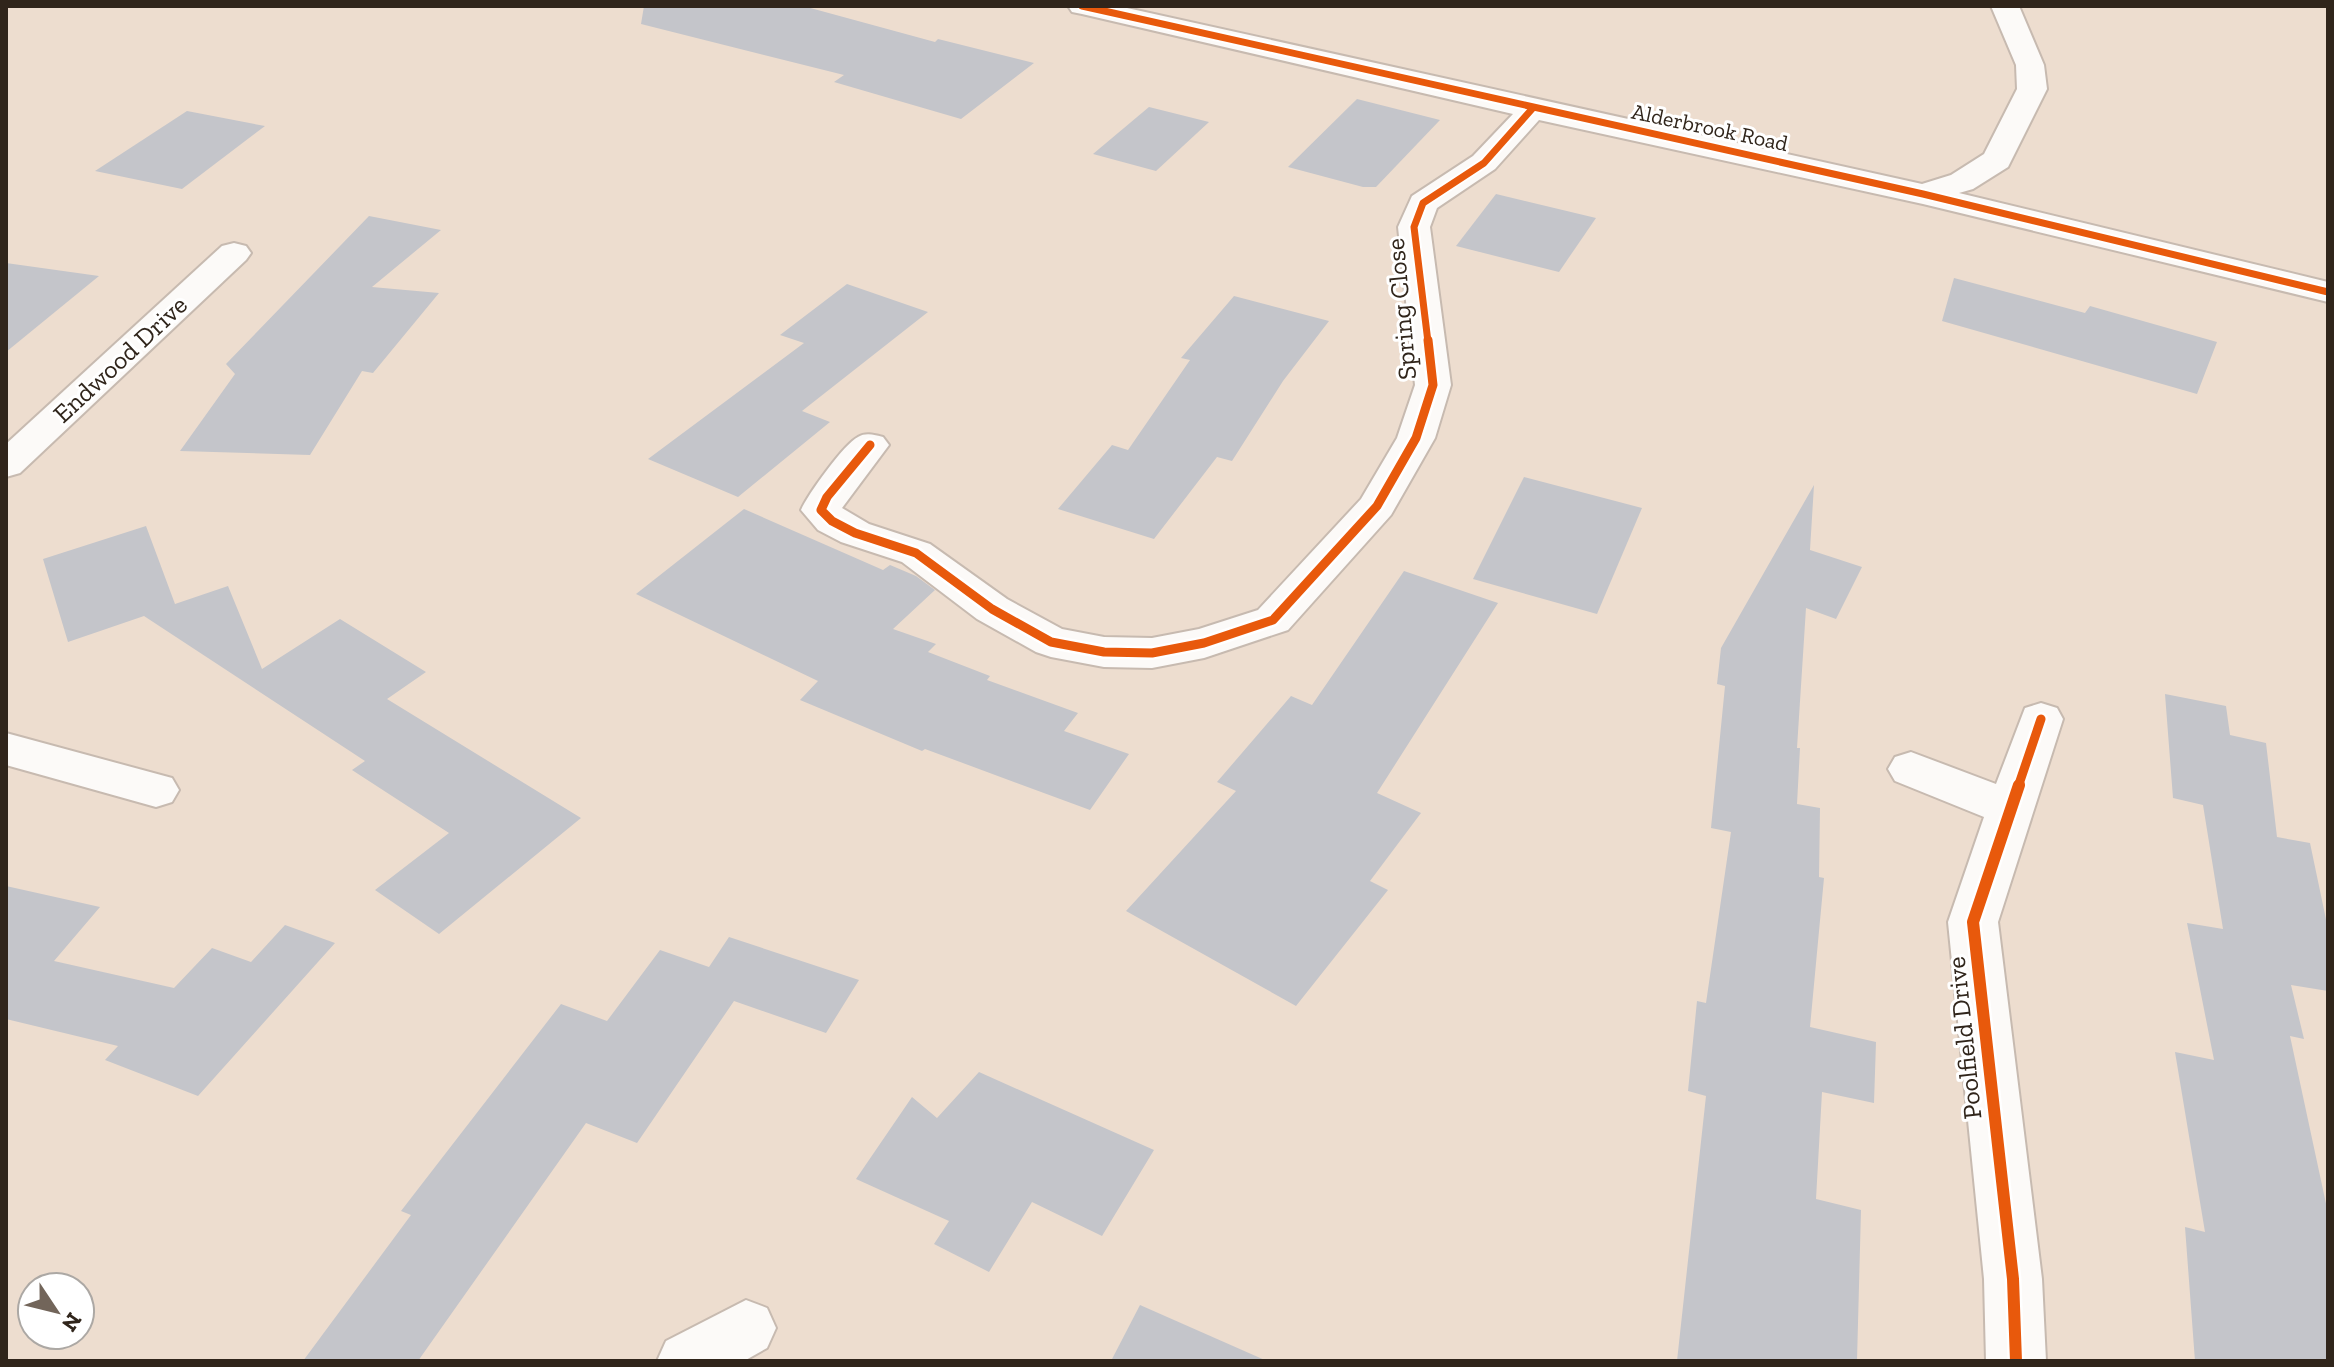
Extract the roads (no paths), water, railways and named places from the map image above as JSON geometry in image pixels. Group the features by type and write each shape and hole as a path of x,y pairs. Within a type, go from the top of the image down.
{"street":[{"name":"Alderbrook Road","path":"1082,6 1923,194 2328,292"},
{"path":"1923,194 1962,182 1997,160 2032,89 2030,65 2005,6"},
{"name":"Spring Close","path":"870,445 827,497 821,510 832,521 855,533 916,553 992,609 1051,642 1104,652 1152,653 1204,643 1273,620 1377,506 1416,438 1433,385 1414,227 1423,203 1456,186 1498,152 1532,109"},
{"name":"Endwood Drive","path":"6,465 234,253"},
{"name":"Poolfield Drive","path":"2016,1361 2013,1279 1973,922 2041,719"},
{"path":"6,749 156,790"},
{"path":"1911,769 2009,808"},
{"path":"687,1361 746,1328"}]}
